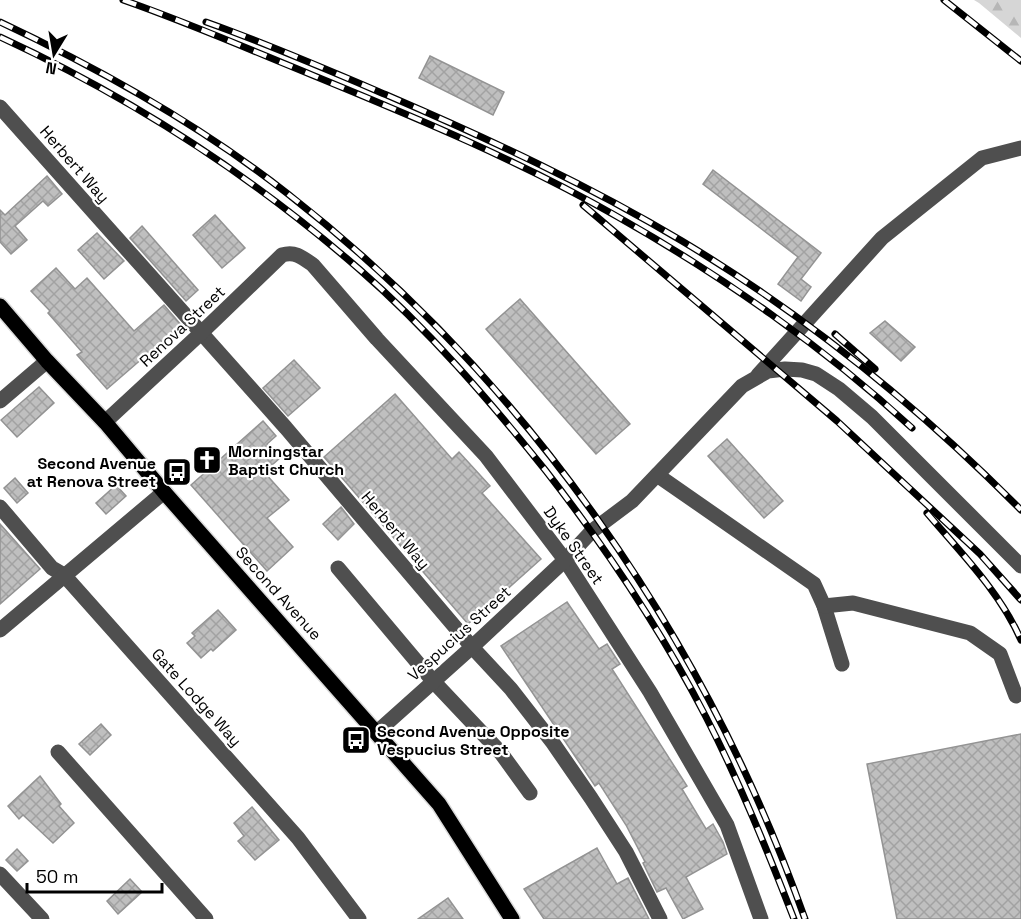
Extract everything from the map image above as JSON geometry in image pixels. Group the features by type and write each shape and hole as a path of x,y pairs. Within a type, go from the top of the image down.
{"main road":[{"name":"Second Avenue","path":"0,306 47,361 105,422 439,804 512,919"}],"street":[{"name":"Herbert Way","path":"0,107 286,428 472,647 511,689 553,743 626,852 660,919"},
{"path":"756,377 882,237 982,159 1021,148"},
{"name":"Dyke Street","path":"282,255 294,253 313,265 377,339 486,456 565,560 650,692 727,825 761,919"},
{"name":"Renova Street","path":"105,422 282,255"},
{"path":"0,401 47,361"},
{"path":"756,377 768,371 802,370 816,374 839,389 872,417 1021,566"},
{"name":"Vespucius Street","path":"377,732 472,647 565,560 592,531 632,501 742,386 756,377"},
{"path":"657,475 814,584 824,606 842,663"},
{"path":"0,630 164,492"},
{"name":"Gate Lodge Way","path":"0,507 52,568 64,575 298,838 360,919"},
{"path":"338,568 432,681 501,753 530,793"},
{"path":"824,606 853,603 970,633 1000,654 1016,696"},
{"path":"58,752 206,919"},
{"path":"0,874 42,919"}],"green space":[{"path":"974,0 1021,0 1021,38 979,3"}],"building":[{"path":"430,56 504,92 493,115 419,78"},
{"path":"713,170 821,253 801,279 811,287 801,301 778,284 798,257 703,184"},
{"path":"47,176 62,194 48,206 43,201 15,226 27,240 11,254 0,242 0,210 5,215"},
{"path":"215,215 245,248 222,268 193,235"},
{"path":"142,226 198,290 186,301 130,238"},
{"path":"97,233 124,261 104,279 78,250"},
{"path":"56,268 75,289 87,278 134,331 164,305 181,325 107,389 77,355 82,352 31,291"},
{"path":"520,299 630,424 596,454 486,329"},
{"path":"885,321 915,347 901,361 870,333"},
{"path":"294,360 320,388 288,416 263,388"},
{"path":"39,387 54,403 17,437 1,420"},
{"path":"395,394 452,459 459,452 490,486 482,493 541,559 468,624 324,457"},
{"path":"263,421 276,436 267,444 280,458 264,472 289,500 267,518 293,547 267,571 191,485"},
{"path":"727,439 783,501 764,518 708,456"},
{"path":"15,478 28,493 17,503 4,488"},
{"path":"116,485 126,496 106,514 96,503"},
{"path":"341,507 354,524 338,540 323,524"},
{"path":"0,524 40,569 0,604"},
{"path":"567,602 599,649 607,644 620,664 612,669 687,786 682,789 706,829 713,824 723,842 727,854 686,877 703,909 683,919 666,888 657,892 626,825 599,783 595,786 501,646"},
{"path":"218,610 236,630 213,651 211,649 201,658 187,643 195,636 192,633"},
{"path":"101,724 111,735 90,755 79,744"},
{"path":"1021,734 1021,919 897,919 867,764"},
{"path":"40,776 61,804 59,806 74,823 53,843 23,815 19,819 8,806"},
{"path":"252,807 279,840 255,860 238,841 244,836 234,823"},
{"path":"597,848 617,884 628,878 649,919 544,919 524,889"},
{"path":"17,849 28,861 17,871 6,860"},
{"path":"130,879 142,892 118,914 107,901"},
{"path":"448,898 463,919 418,919"}],"railway":[{"path":"123,0 221,37 432,125 582,197 657,239 771,314 844,369 912,428"},
{"path":"944,0 1021,61"},
{"path":"0,22 113,79 185,122 255,169 374,267 455,346 529,430 598,520 660,614 715,712 764,814 805,919"},
{"path":"206,22 298,58 464,129 647,220 773,300 860,365 943,435 1021,510"},
{"path":"0,37 96,85 188,140 232,170 276,202 359,269 385,292 457,366 546,471 611,560 651,621 689,685 730,767 794,919"},
{"path":"583,205 837,421 980,554 1021,600"},
{"path":"835,334 875,369"},
{"path":"927,513 991,589 1021,640"}],"place":[{"name":"Morningstar Baptist Church","path":"207,460"},
{"name":"Second Avenue at Renova Street","path":"177,472"},
{"name":"Second Avenue Opposite Vespucius Street","path":"356,740"}]}
